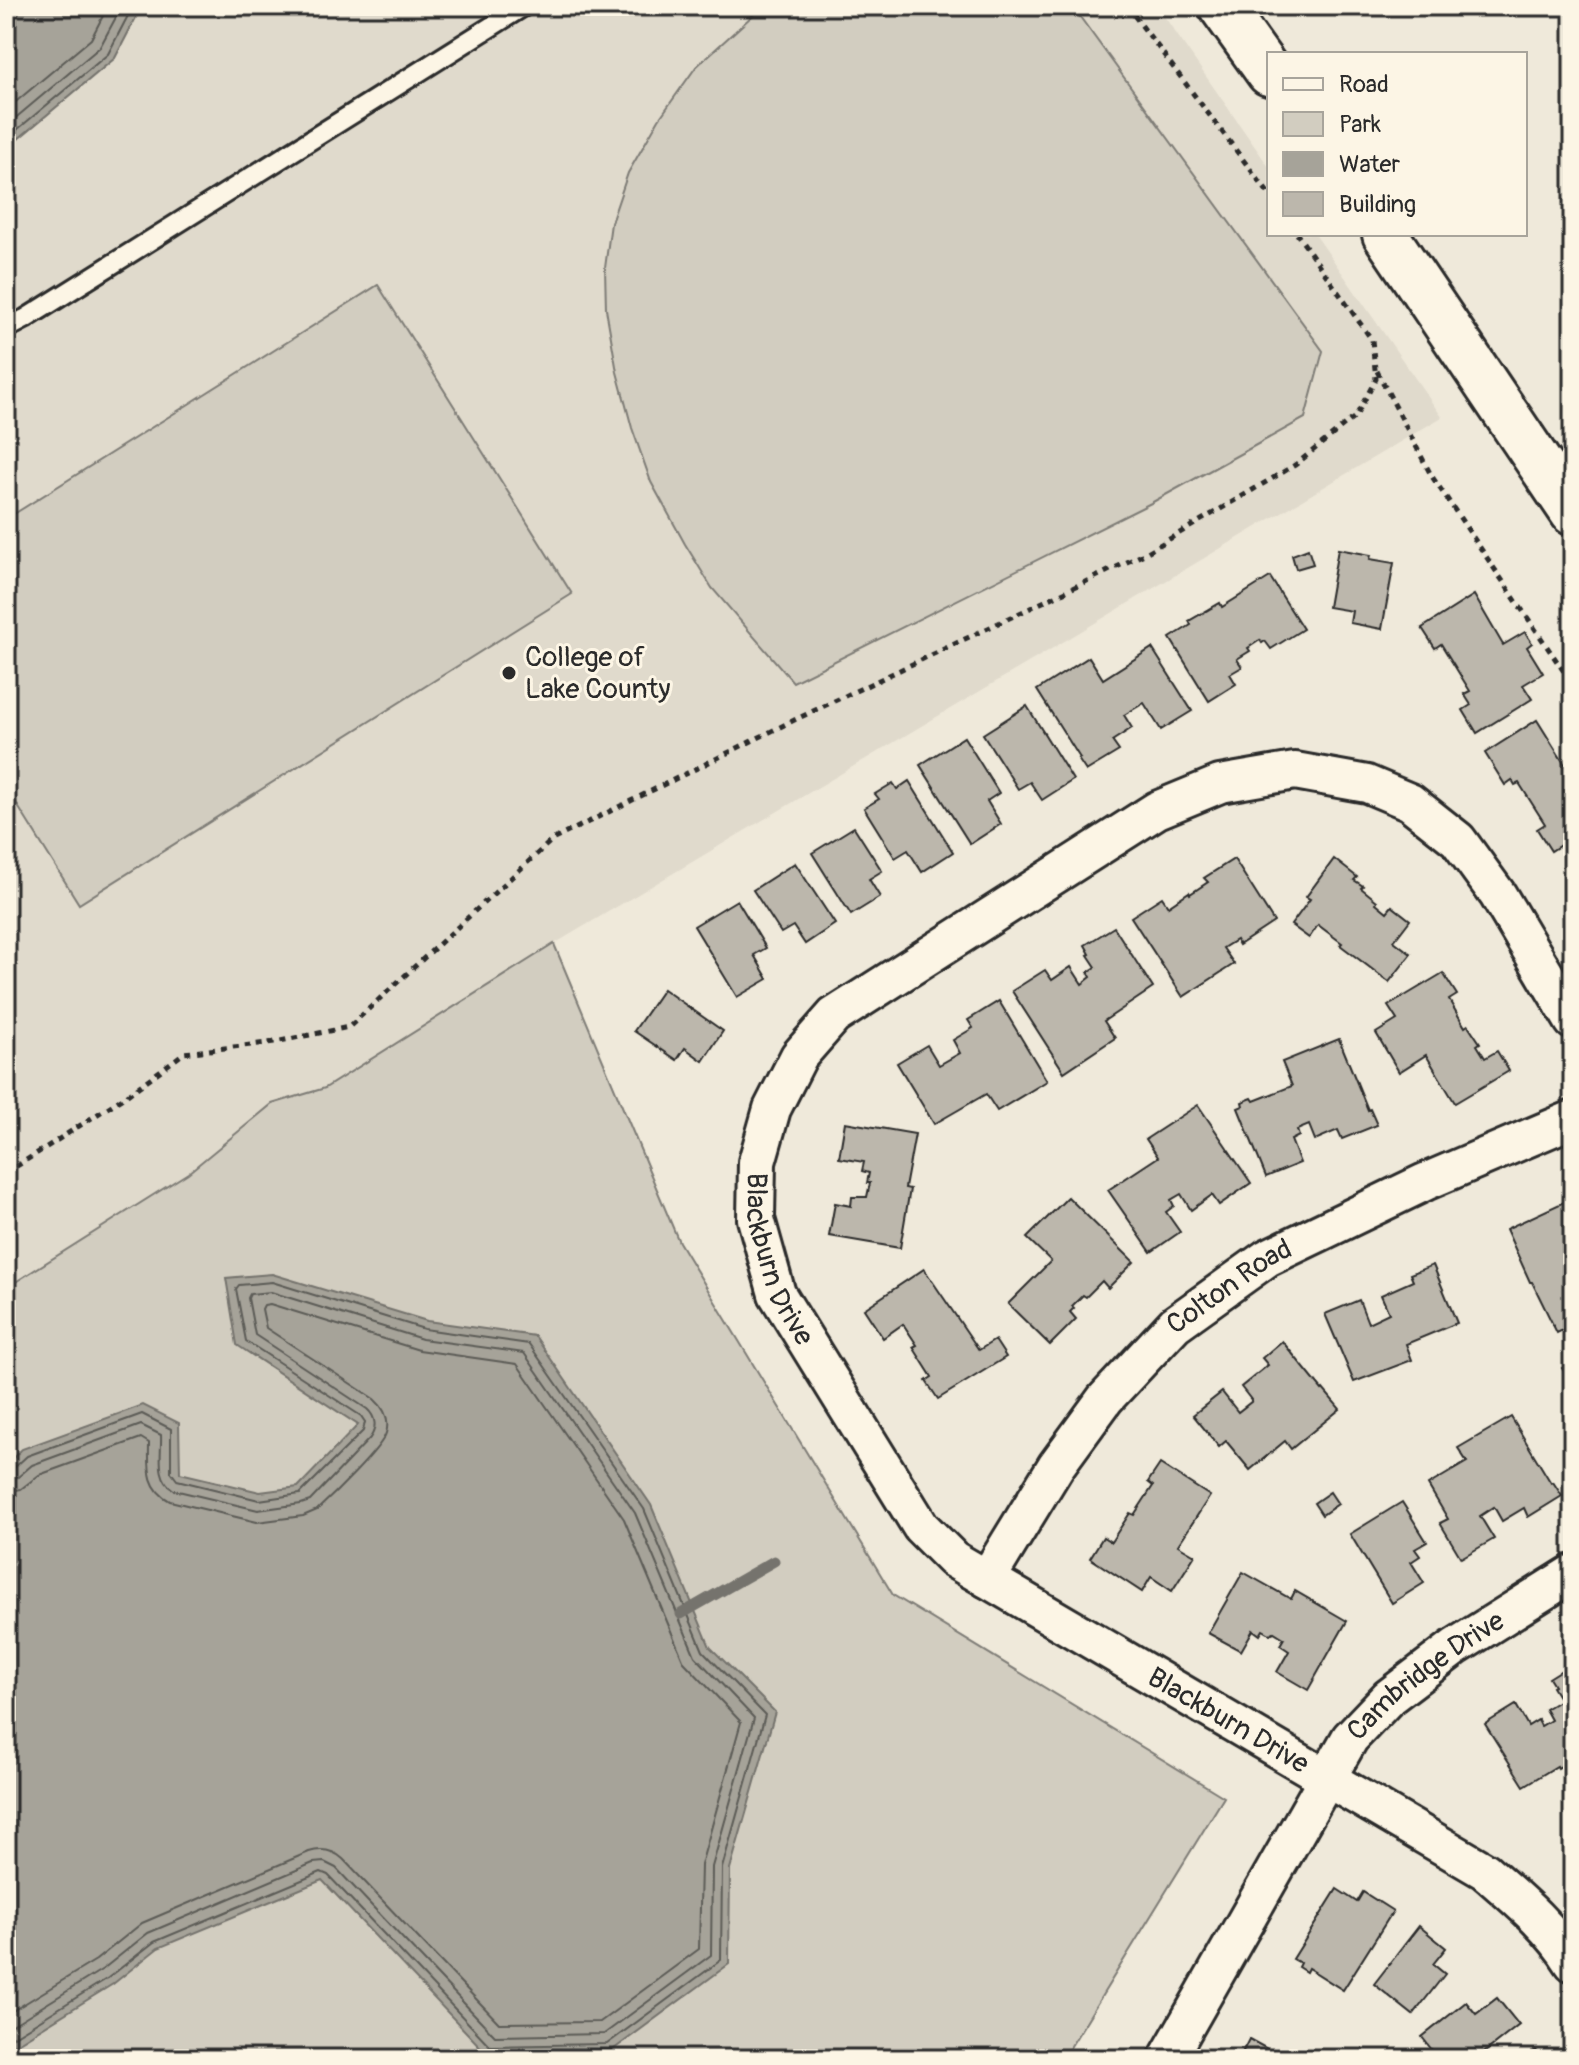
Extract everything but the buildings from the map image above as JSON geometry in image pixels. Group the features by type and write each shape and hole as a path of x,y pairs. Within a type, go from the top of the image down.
{"street":[{"path":"1221,6 1267,70"},
{"path":"1386,236 1573,513"},
{"name":"Blackburn Drive","path":"1573,1021 1498,895 1458,840 1410,802 1367,784 1295,771 1220,784 1157,810 834,1016 799,1056 772,1109 757,1162 756,1219 777,1294 921,1527 953,1559 1485,1871 1526,1906 1564,1948 1573,1963"},
{"name":"Colton Road","path":"987,1579 1056,1466 1105,1399 1175,1324 1267,1258 1425,1182 1573,1119"},
{"name":"Cambridge Drive","path":"1167,2059 1350,1738 1389,1697 1455,1647 1573,1573"}],"lane":[{"path":"6,329 524,6"}],"path":[{"path":"1127,6 1267,191"},
{"path":"6,1173 126,1096 184,1053 275,1042 349,1027 552,840 1144,554 1295,465 1356,416 1376,379 1372,340 1298,236"},
{"path":"1375,367 1431,475 1573,685"}],"shaded area":[{"name":"College of Lake County","path":"6,6 1157,6 1267,164 1267,236 1316,236 1442,417 554,944 6,1288"}],"green space":[{"path":"763,6 1072,6 1323,351 1305,418 1151,503 793,682 712,588 651,482 617,372 606,309 605,268 611,223 628,173 659,119 696,67"},
{"path":"378,285 572,594 79,904 6,787 6,519"},
{"path":"554,944 679,1242 893,1595 1224,1797 1063,2059 6,2059 6,1288 188,1173 272,1104 325,1088"}],"water":[{"path":"6,6 142,6 115,58 6,149"},
{"path":"272,1274 427,1321 535,1336 651,1505 710,1647 775,1712 730,1869 729,1964 610,2052 487,2054 322,1880 158,1948 113,1984 6,2050 6,1465 22,1449 143,1405 179,1423 180,1473 260,1492 298,1487 358,1425 237,1345 226,1278"}],"waterway":[{"path":"681,1614 774,1561"}],"place":[{"name":"College of Lake County","path":"509,673"}]}
